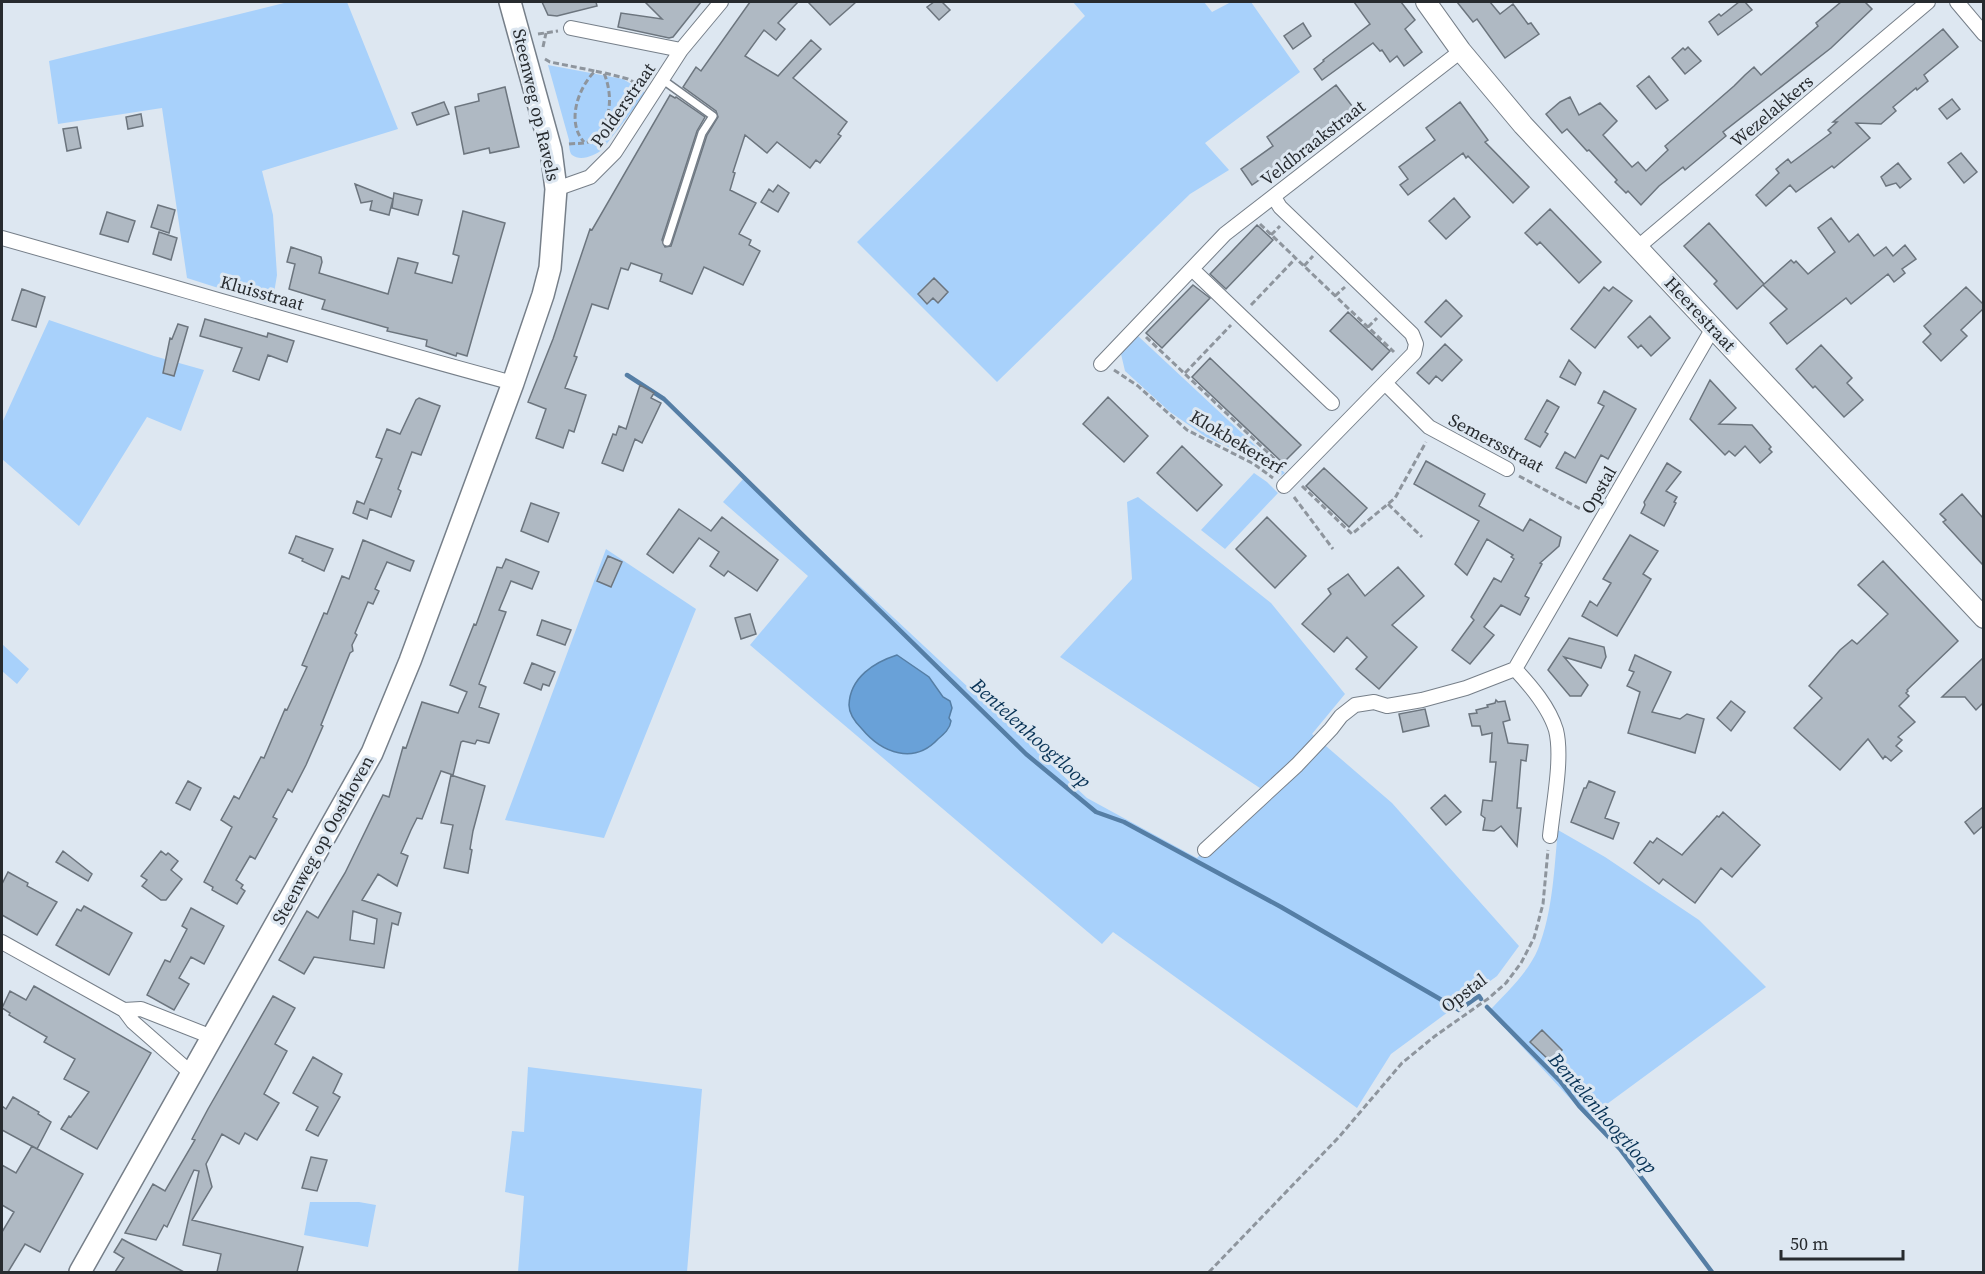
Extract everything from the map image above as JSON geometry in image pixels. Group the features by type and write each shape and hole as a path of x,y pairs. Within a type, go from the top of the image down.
{"main road":[{"name":"Steenweg op Ravels","path":"510,2 551,150 556,189 550,268 513,383"},
{"name":"Steenweg op Oosthoven","path":"80,1272 372,753 410,661 513,383"}],"street":[{"name":"Polderstraat","path":"556,189 590,177 615,152 681,50 721,2"},
{"name":"Heerestraat","path":"1426,2 1461,51 1523,125 1983,618"},
{"name":"Wezelakkers","path":"1638,247 1928,2"},
{"path":"1957,2 1983,34"},
{"name":"Polderstraat","path":"572,28 681,50"},
{"name":"Veldbraakstraat","path":"1101,364 1225,234 1461,51"},
{"path":"1274,197 1280,207 1412,334 1416,344 1414,352 1405,362 1288,481"},
{"name":"Kluisstraat","path":"2,238 513,383"},
{"path":"1192,268 1332,403"},
{"name":"Opstal","path":"1515,669 1713,328"},
{"name":"Semersstraat","path":"1384,383 1429,427 1507,469"},
{"path":"1205,850 1297,765 1341,716 1355,705 1374,702 1387,706 1422,700 1466,688 1515,669 1545,707 1555,729 1558,755 1550,836"},
{"path":"2,942 124,1010 133,1022 191,1073"},
{"path":"124,1010 141,1009 212,1037"}],"lane":[{"path":"663,80 713,116 702,133 667,242"}],"path":[{"path":"521,38 572,28"},
{"path":"546,33 542,52 545,61 628,79 645,89"},
{"path":"584,142 576,125 578,98 583,85 595,71"},
{"path":"569,144 592,141 598,135 608,116 610,96 604,73"},
{"path":"1250,215 1405,362"},
{"path":"1136,327 1288,481 1352,534 1395,498 1426,442"},
{"name":"Klokbekererf","path":"1101,364 1121,373 1187,430 1288,481 1333,549"},
{"name":"Semersstraat","path":"1507,469 1602,520"},
{"path":"1388,504 1422,537"},
{"name":"Opstal","path":"1209,1272 1339,1137 1402,1064 1435,1036 1489,998 1506,983 1521,963 1534,938 1543,904 1550,836"}],"shaded area":[{"path":"288,2 347,2 398,129 262,171 273,215 277,275 272,305 187,278 162,108 58,124 49,61"},
{"path":"1073,2 1204,2 1212,12 1231,2 1251,2 1300,72 1205,143 1229,170 1190,194 997,382 857,242 1085,16"},
{"path":"548,65 623,79 646,93 602,150 588,157 576,157 570,152 569,140"},
{"path":"49,320 154,356 204,370 181,431 147,417 79,526 2,459 2,423"},
{"path":"1138,336 1285,473 1279,477 1251,457 1206,437 1170,412 1125,371 1121,354"},
{"path":"1254,473 1278,493 1225,549 1201,530"},
{"path":"744,478 1087,798 1197,858 1263,790 1060,657 1132,579 1127,502 1138,497 1271,603 1345,694 1312,734 1392,803 1519,946 1497,976 1391,1054 1357,1108 1113,932 1102,944 750,645 808,576 723,502"},
{"path":"606,549 696,609 604,838 505,820"},
{"path":"2,644 29,669 17,684 2,671"},
{"path":"897,655 929,677 943,697 950,701 952,708 948,729 929,747 909,754 889,750 879,744 857,724 849,708 850,695 854,686 865,672"},
{"path":"1558,830 1605,857 1699,920 1766,987 1588,1118 1489,1011 1523,974 1538,949 1550,905"},
{"path":"528,1067 702,1089 687,1272 518,1272 524,1196 505,1192 512,1131 524,1132"},
{"path":"310,1202 359,1202 376,1205 368,1247 304,1235"}],"building":[{"path":"542,2 596,2 597,6 557,16 548,15"},
{"path":"645,2 701,2 673,37 618,27 621,13 662,19"},
{"path":"750,2 798,2 778,23 785,29 776,40 764,30 745,56 778,76 811,40 821,49 793,78 847,122 838,134 841,136 820,163 816,160 810,168 777,142 767,153 745,135 733,172 735,173 730,190 756,203 739,234 751,240 749,245 760,251 743,285 704,267 692,294 660,281 662,274 631,263 628,270 621,268 608,309 592,304 574,356 577,357 565,388 586,395 574,432 569,430 563,448 536,438 546,409 528,402 553,339 590,229 592,230 670,95 705,117 697,131 662,240 665,247 671,246 707,135 718,117 716,111 683,87 696,67 701,71"},
{"path":"808,2 856,2 830,25"},
{"path":"934,2 942,2 950,10 939,20 927,7"},
{"path":"1354,2 1401,2 1415,20 1405,29 1422,52 1404,66 1397,56 1390,62 1382,50 1380,51 1373,43 1322,80 1314,69 1370,24"},
{"path":"1457,2 1490,2 1500,14 1513,4 1539,34 1505,58 1477,19 1473,22"},
{"path":"1739,2 1745,2 1752,10 1718,35 1709,22"},
{"path":"1841,2 1865,2 1872,9 1831,48 1723,132 1726,136 1685,170 1683,167 1659,186 1641,205 1628,191 1626,193 1615,182 1617,180 1589,150 1587,151 1567,129 1562,133 1546,114 1570,97 1579,115 1600,103 1617,121 1603,135 1632,167 1638,162 1646,171 1668,150 1665,146 1754,67 1761,75 1818,26 1816,23"},
{"path":"1303,23 1311,36 1293,49 1284,36"},
{"path":"1943,29 1958,47 1924,75 1928,81 1893,107 1896,111 1881,124 1856,123 1870,138 1834,168 1832,166 1796,192 1790,185 1766,206 1756,195 1779,173 1776,169 1788,159 1791,163 1831,133 1828,130 1837,122 1833,122"},
{"path":"1688,47 1701,61 1685,74 1672,58 1683,48 1685,50"},
{"path":"1649,76 1668,100 1656,109 1637,86"},
{"path":"1336,85 1359,115 1278,178 1272,171 1252,185 1241,169 1273,146 1267,137"},
{"path":"505,87 519,147 490,153 489,148 464,154 455,107 479,101 478,94"},
{"path":"1952,99 1960,109 1947,119 1939,109"},
{"path":"444,102 449,114 417,125 412,113"},
{"path":"1460,102 1488,140 1485,142 1529,187 1513,203 1463,153 1408,195 1400,185 1408,179 1399,167 1435,140 1426,128"},
{"path":"141,114 143,126 128,129 126,117"},
{"path":"77,127 81,148 67,151 63,129"},
{"path":"1961,153 1977,172 1964,183 1948,163"},
{"path":"1898,163 1911,179 1900,188 1896,183 1886,186 1881,177"},
{"path":"355,184 393,199 389,215 370,210 372,201 361,203"},
{"path":"778,185 789,193 778,212 761,202 769,189 773,192"},
{"path":"394,193 422,200 418,215 392,208"},
{"path":"1454,198 1470,217 1446,239 1429,221"},
{"path":"158,205 175,210 169,233 151,227"},
{"path":"1550,209 1601,262 1579,283 1540,242 1537,245 1525,233"},
{"path":"463,211 505,223 467,356 457,353 456,356 426,346 427,340 387,331 388,328 322,309 325,300 289,289 295,264 287,262 291,247 321,257 319,273 388,294 398,258 418,263 415,273 452,283 459,256 453,254"},
{"path":"107,212 135,221 128,242 100,234"},
{"path":"1831,218 1849,242 1858,234 1874,256 1886,247 1893,256 1905,245 1916,259 1902,269 1905,273 1894,282 1888,274 1851,304 1846,298 1787,344 1770,323 1787,309 1763,285 1791,260 1794,263 1796,261 1808,274 1835,252 1818,228"},
{"path":"1709,223 1764,284 1737,309 1714,284 1717,281 1684,246"},
{"path":"1257,225 1273,240 1226,289 1210,274"},
{"path":"159,232 177,238 171,260 153,254"},
{"path":"934,278 948,292 938,303 933,298 927,304 918,294"},
{"path":"1193,285 1210,298 1162,348 1146,333"},
{"path":"1604,287 1609,291 1613,287 1632,301 1595,348 1571,329"},
{"path":"1966,287 1983,304 1983,309 1961,330 1967,336 1941,361 1923,342 1931,334 1924,326"},
{"path":"22,289 45,297 36,327 12,320"},
{"path":"1446,300 1462,316 1441,337 1425,322"},
{"path":"1348,312 1390,351 1372,370 1330,331"},
{"path":"1650,316 1670,338 1651,356 1641,345 1638,348 1628,337"},
{"path":"205,319 267,337 268,333 294,341 287,362 268,355 259,380 233,371 242,348 200,336"},
{"path":"178,324 188,327 174,376 163,373 170,338 172,339"},
{"path":"1445,344 1462,360 1442,381 1436,376 1429,384 1417,373"},
{"path":"1821,345 1852,378 1847,383 1863,400 1844,417 1796,369"},
{"path":"1210,358 1301,445 1283,463 1192,377"},
{"path":"1569,360 1581,373 1575,385 1560,377"},
{"path":"1710,380 1736,408 1719,424 1752,425 1771,447 1769,449 1772,452 1760,463 1745,446 1735,456 1729,451 1725,455 1690,419"},
{"path":"640,385 654,393 651,398 661,403 642,443 635,439 623,471 602,463 613,434 616,435 619,426 626,429"},
{"path":"1604,391 1636,409 1608,459 1601,455 1586,483 1556,468 1565,452 1575,458 1604,406 1598,403"},
{"path":"1108,397 1148,436 1124,462 1083,424"},
{"path":"419,398 440,406 421,455 412,452 398,489 401,491 391,517 370,509 367,519 353,513 357,501 364,504 382,459 376,457 387,429 400,434"},
{"path":"1547,400 1559,407 1545,432 1548,434 1540,447 1525,439"},
{"path":"1182,446 1222,485 1197,511 1157,473"},
{"path":"1426,461 1485,494 1479,506 1523,531 1530,519 1561,537 1559,546 1540,563 1542,564 1525,596 1529,598 1520,615 1501,605 1484,627 1494,635 1470,664 1452,650 1474,620 1471,617 1494,578 1501,582 1514,559 1511,557 1513,555 1487,539 1467,575 1455,564 1479,521 1414,484"},
{"path":"1667,463 1681,472 1666,491 1677,497 1664,526 1641,513 1644,502"},
{"path":"1324,468 1367,508 1349,527 1306,486"},
{"path":"1962,494 1983,518 1983,565 1943,522 1946,520 1940,514"},
{"path":"531,503 559,513 548,542 521,531"},
{"path":"679,509 711,531 722,517 778,560 757,591 728,571 724,576 710,566 719,552 699,538 673,573 647,554"},
{"path":"1267,517 1306,556 1275,588 1236,549"},
{"path":"1630,535 1658,551 1643,574 1651,579 1617,636 1582,616 1590,601 1597,606 1611,583 1603,579"},
{"path":"296,536 333,549 324,571 289,553"},
{"path":"363,540 414,561 410,571 387,562 375,589 379,591 373,604 368,602 355,633 357,635 352,645 353,651 350,653 306,765 292,792 288,789 273,817 277,819 255,859 250,856 236,880 243,885 241,888 245,891 237,904 212,890 213,887 204,882 232,827 221,820 234,796 239,799 261,757 264,758 285,709 287,710 307,667 302,665 324,613 327,614 342,576 349,579"},
{"path":"608,556 622,562 611,587 597,581"},
{"path":"506,559 539,572 532,589 511,581 499,610 506,612 479,684 486,687 479,707 499,714 489,743 477,740 475,744 461,742 453,775 441,771 422,819 417,818 411,830 401,853 408,856 397,886 378,874 362,900 401,913 398,925 392,923 384,968 314,957 304,974 279,960 307,911 318,918 345,873 383,795 389,797 403,747 406,748 422,702 458,713 467,692 450,685 474,624 476,625 497,567 502,568","holes":["353,911 377,919 374,944 350,940"]},
{"path":"1883,561 1958,641 1907,690 1906,693 1909,696 1899,706 1915,722 1898,737 1902,740 1896,746 1902,751 1891,761 1885,756 1883,759 1868,739 1840,770 1794,728 1822,698 1809,686 1840,650 1852,640 1857,644 1888,614 1858,585"},
{"path":"1398,567 1424,596 1392,625 1417,647 1379,689 1356,669 1367,657 1347,637 1334,652 1302,624 1331,594 1328,589 1348,574 1365,596"},
{"path":"750,614 756,634 741,639 735,618"},
{"path":"542,620 571,630 565,645 537,635"},
{"path":"1569,638 1604,647 1606,657 1601,668 1564,657 1588,685 1581,696 1570,696 1548,670"},
{"path":"1635,655 1671,672 1652,712 1680,719 1687,714 1704,719 1695,753 1628,733 1640,692 1627,686 1634,672 1629,670"},
{"path":"1983,658 1983,703 1976,710 1965,697 1942,697"},
{"path":"532,663 555,672 549,686 543,684 541,690 524,683"},
{"path":"1496,700 1505,701 1510,720 1503,722 1508,743 1528,745 1526,761 1521,760 1517,808 1521,808 1517,846 1501,826 1494,831 1483,830 1485,818 1481,815 1483,800 1492,801 1496,762 1490,762 1492,733 1482,735 1480,726 1472,726 1469,714 1477,713 1476,710 1488,707 1487,705 1495,703"},
{"path":"1731,701 1745,712 1731,731 1717,718"},
{"path":"1425,709 1429,726 1403,732 1399,714"},
{"path":"451,775 485,786 473,831 468,873 444,868 453,825 441,823"},
{"path":"188,781 201,788 190,810 176,803"},
{"path":"1589,781 1615,792 1605,818 1619,823 1613,839 1571,822"},
{"path":"1445,795 1461,812 1446,825 1431,808"},
{"path":"1983,807 1983,826 1974,834 1965,822"},
{"path":"1723,812 1760,845 1732,877 1721,868 1695,903 1663,879 1659,884 1634,863 1650,841 1653,843 1657,838 1682,855"},
{"path":"63,851 92,874 88,881 56,862"},
{"path":"161,851 166,855 168,853 178,861 171,870 182,879 166,900 161,900 142,886 147,880 141,876"},
{"path":"8,872 28,883 27,886 57,902 37,935 2,915 2,884"},
{"path":"84,906 132,933 109,975 56,945 77,909 81,911"},
{"path":"191,908 224,926 204,964 191,957 179,978 189,984 174,1010 147,995 165,960 170,962 187,929 182,926"},
{"path":"34,986 151,1053 97,1149 61,1129 89,1092 64,1079 75,1059 44,1042 47,1037 9,1015 10,1013 2,1008 10,991 26,1000"},
{"path":"273,996 295,1008 275,1044 287,1051 264,1094 279,1103 257,1140 245,1133 239,1144 222,1134 206,1164 212,1187 192,1220 303,1247 297,1272 217,1272 221,1254 183,1245 199,1171 194,1170 167,1227 164,1225 156,1240 125,1233 153,1184 165,1191 195,1140 192,1139 208,1109"},
{"path":"1542,1030 1562,1050 1551,1062 1530,1042"},
{"path":"313,1057 342,1074 333,1093 340,1097 318,1136 306,1130 318,1107 293,1093"},
{"path":"13,1097 51,1122 37,1149 2,1130 2,1106 6,1109"},
{"path":"32,1146 83,1174 40,1252 25,1244 8,1272 2,1272 2,1232 14,1212 2,1205 2,1165 16,1173"},
{"path":"311,1157 327,1160 317,1191 302,1188"},
{"path":"122,1239 184,1272 115,1272 124,1258 114,1252"}],"waterway":[{"name":"Bentelenhoogtloop","path":"627,375 664,399 1026,754 1096,812 1124,822 1281,907 1459,1010 1479,996 1481,999"},
{"name":"Bentelenhoogtloop","path":"1487,1007 1560,1081 1579,1106 1620,1149 1712,1272"}]}
